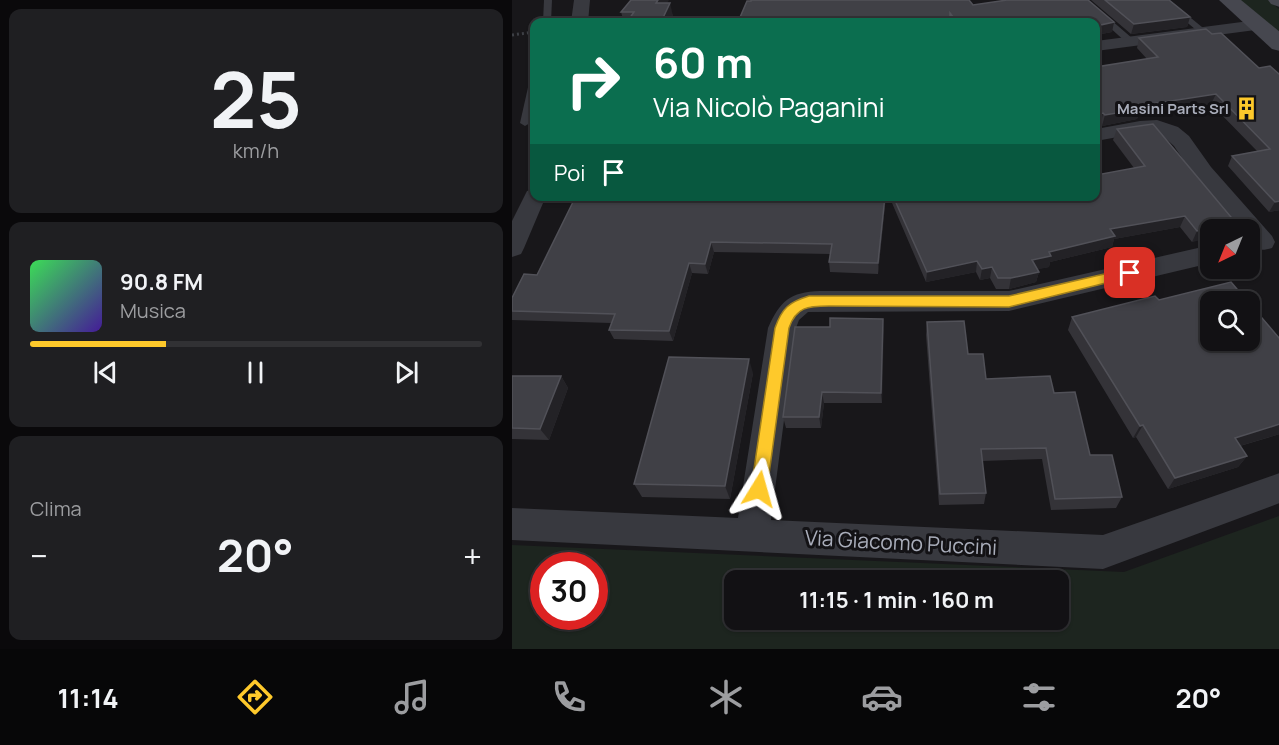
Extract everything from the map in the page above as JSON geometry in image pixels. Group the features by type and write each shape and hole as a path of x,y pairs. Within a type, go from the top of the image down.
{"main road":[{"path":"1229,0 1280,44"}],"street":[{"path":"580,18 582,0"},
{"path":"1100,45 1258,25"},
{"path":"1100,134 1151,127 1162,127 1170,131 1264,242"},
{"path":"512,248 533,201"},
{"path":"752,535 782,328 787,314 796,304 809,301 1009,302 1200,257"},
{"name":"Via Giacomo Puccini","path":"512,524 1103,552 1280,489"}],"lane":[{"path":"547,18 548,0"},
{"path":"1083,0 1130,41"},
{"path":"1164,0 1204,32"},
{"path":"512,125 530,122"}],"path":[{"path":"512,35 530,33"}],"shaded area":[{"path":"1236,0 1269,0 1279,9 1279,37"},
{"path":"1279,516 1279,649 512,649 512,545 1124,572"}],"building":[{"path":"631,0 658,0 656,3 670,3 663,18 630,18 634,12 621,12"},
{"path":"969,0 973,5 1007,0 1088,0 1114,22 1100,25 1100,18 954,18 950,13 950,18 740,18 747,1"},
{"path":"1105,0 1169,0 1190,17 1134,24"},
{"path":"1206,29 1212,34 1221,33 1259,68 1270,66 1280,75 1280,201 1275,202 1232,156 1270,149 1216,94 1138,106 1140,109 1105,115 1100,114 1100,66 1158,57 1139,38"},
{"path":"1153,124 1233,219 1200,219 1200,230 1197,231 1185,216 1110,229 1115,236 1049,252 1051,256 1032,260 1039,272 1011,278 998,278 992,267 982,269 977,261 927,272 895,201 1100,201 1100,174 1145,166 1117,129"},
{"path":"574,201 884,201 878,263 829,262 832,244 711,242 705,264 689,263 669,331 609,330 615,314 512,311 512,298 524,274 537,275"},
{"path":"1231,282 1239,291 1200,291 1200,351 1260,351 1260,316 1280,339 1280,424 1235,438 1247,456 1175,478 1072,317 1155,296 1159,300"},
{"path":"830,318 883,319 881,393 822,392 819,417 783,417 795,327 830,327"},
{"path":"964,321 968,354 983,354 986,379 1050,376 1054,393 1075,392 1090,455 1112,455 1122,497 1055,499 1046,448 981,449 986,493 940,494 927,322"},
{"path":"669,357 749,359 725,486 634,484"},
{"path":"512,376 561,376 540,429 512,428"}],"place":[{"name":"Masini Parts Srl","path":"1247,108"}],"route":[{"path":"759,489 782,328 787,314 796,304 809,301 1009,302 1130,273"}]}
